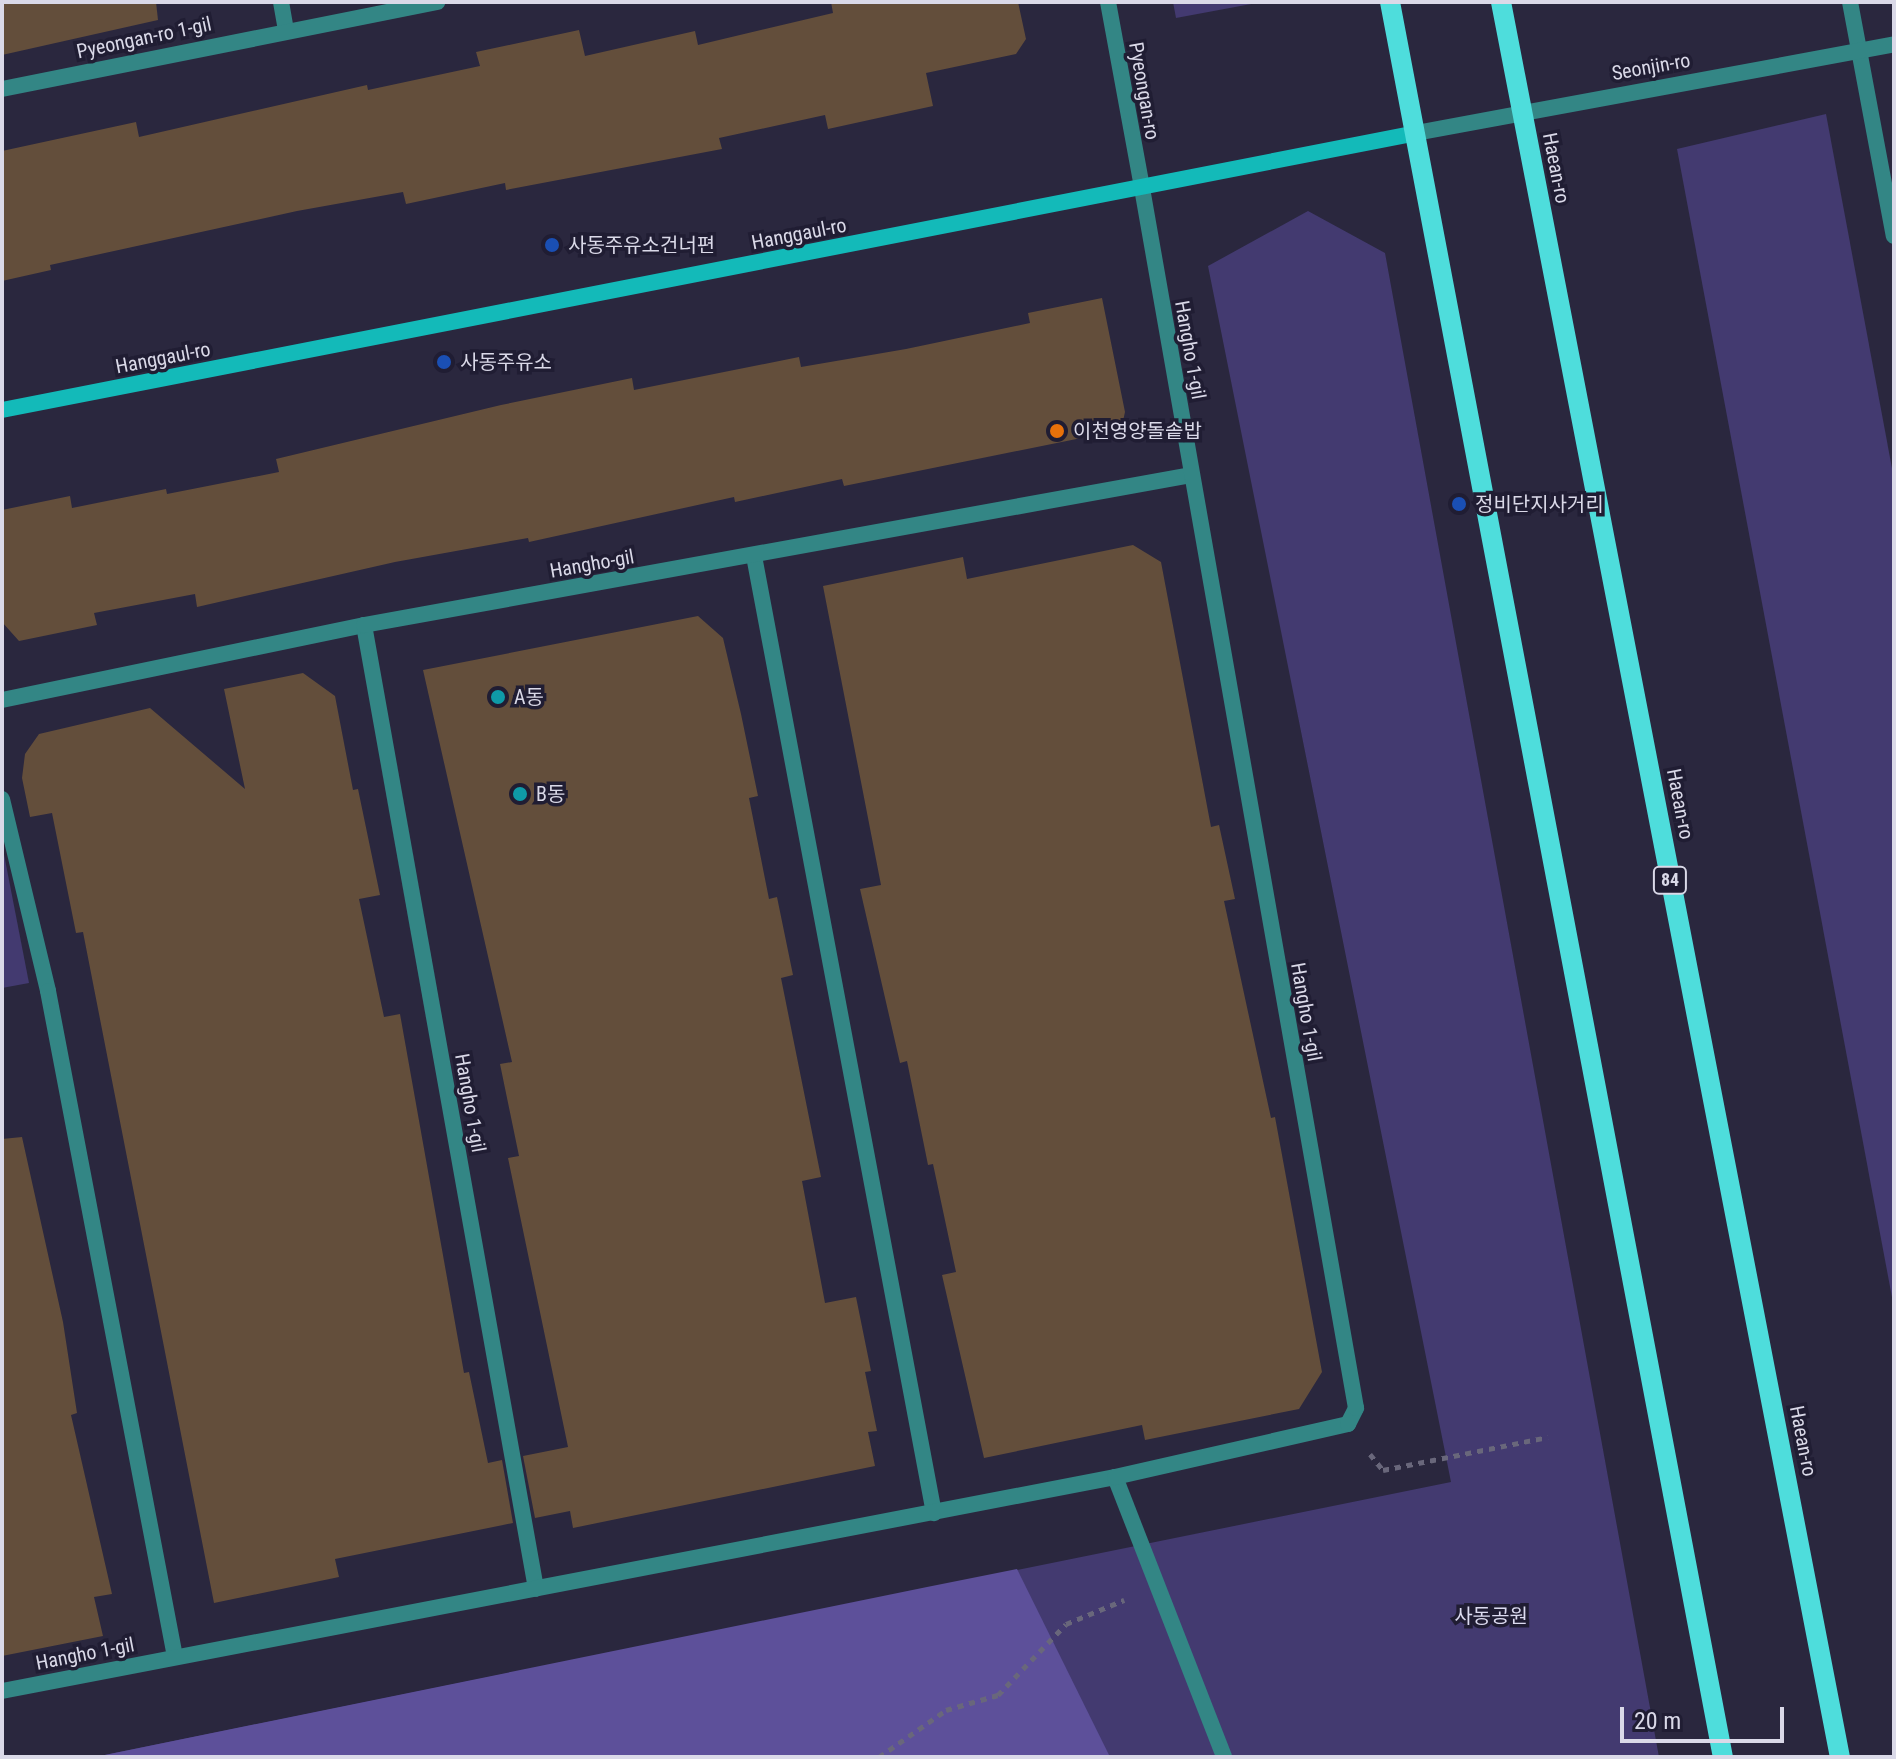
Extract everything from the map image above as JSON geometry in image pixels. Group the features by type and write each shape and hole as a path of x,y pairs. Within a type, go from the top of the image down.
{"main road":[{"path":"1390,2 1723,1757"},
{"name":"Haean-ro","path":"1501,2 1840,1757"},
{"name":"Hanggaul-ro","path":"2,410 1416,133"}],"street":[{"path":"281,2 286,29"},
{"name":"Pyeongan-ro 1-gil","path":"2,89 286,29 437,2"},
{"name":"Pyeongan-ro","path":"1108,2 1142,188"},
{"path":"1850,2 1894,236"},
{"name":"Seonjin-ro","path":"1416,133 1521,111 1894,44"},
{"name":"Hangho 1-gil","path":"2,1691 934,1513 1115,1477 1348,1424 1356,1408 1142,188"},
{"name":"Hangho-gil","path":"2,700 364,625 1191,475"},
{"path":"754,556 934,1513"},
{"name":"Hangho 1-gil","path":"364,625 536,1589"},
{"path":"2,799 48,991 175,1657"},
{"path":"1115,1477 1155,1588 1224,1757"}],"path":[{"path":"1348,1424 1383,1470 1548,1437"},
{"path":"879,1757 946,1710 998,1695 1066,1624 1155,1588"}],"green space":[{"path":"1173,2 1262,2 1176,18"},
{"path":"1826,114 1894,479 1894,1308 1677,149"},
{"name":"사동공원","path":"1308,211 1385,253 1659,1757 95,1757 1451,1482 1208,266"},
{"path":"2,844 29,983 2,988"}],"shaded area":[{"path":"1017,1569 1110,1757 95,1757 927,1587"}],"building":[{"path":"2,2 156,2 158,20 2,55"},
{"path":"831,2 1018,2 1026,39 1016,54 926,73 933,106 828,129 825,115 719,138 722,149 506,190 505,183 406,204 403,192 297,211 50,265 51,270 2,281 2,151 136,122 139,137 367,85 368,90 480,66 476,52 579,30 585,56 695,31 698,45 833,13"},
{"path":"1102,298 1125,412 1121,430 844,486 842,479 735,502 734,497 529,542 528,538 395,562 197,607 195,594 94,613 97,625 19,641 2,622 2,510 70,496 72,508 166,489 167,494 279,472 276,459 501,405 632,378 634,390 799,357 801,367 906,349 1030,323 1028,313"},
{"path":"1133,545 1161,562 1211,827 1219,825 1235,899 1224,901 1271,1118 1275,1117 1322,1372 1299,1409 1145,1440 1142,1425 984,1458 942,1275 956,1272 933,1164 928,1165 907,1061 900,1063 860,889 881,885 823,586 963,557 967,579"},
{"path":"698,616 723,638 741,714 758,796 749,798 769,899 777,897 793,975 781,978 821,1177 802,1181 825,1303 856,1297 871,1371 865,1372 877,1431 868,1432 875,1466 573,1528 570,1511 535,1518 523,1456 568,1447 508,1158 519,1156 500,1064 512,1062 423,670"},
{"path":"303,673 335,696 353,790 358,789 380,895 359,899 384,1017 400,1014 464,1373 469,1372 488,1463 502,1460 513,1523 335,1559 339,1577 214,1603 83,932 76,933 52,813 30,817 22,778 25,754 39,734 150,708 245,789 224,689"},
{"path":"22,1137 63,1322 77,1413 71,1415 112,1594 94,1597 103,1636 2,1656 2,1139"}],"place":[{"name":"사동주유소건너편","path":"552,245"},
{"name":"사동주유소","path":"444,362"},
{"name":"이천영양돌솥밥","path":"1057,431"},
{"name":"정비단지사거리","path":"1459,504"},
{"name":"A동","path":"498,697"},
{"name":"B동","path":"520,794"}]}
